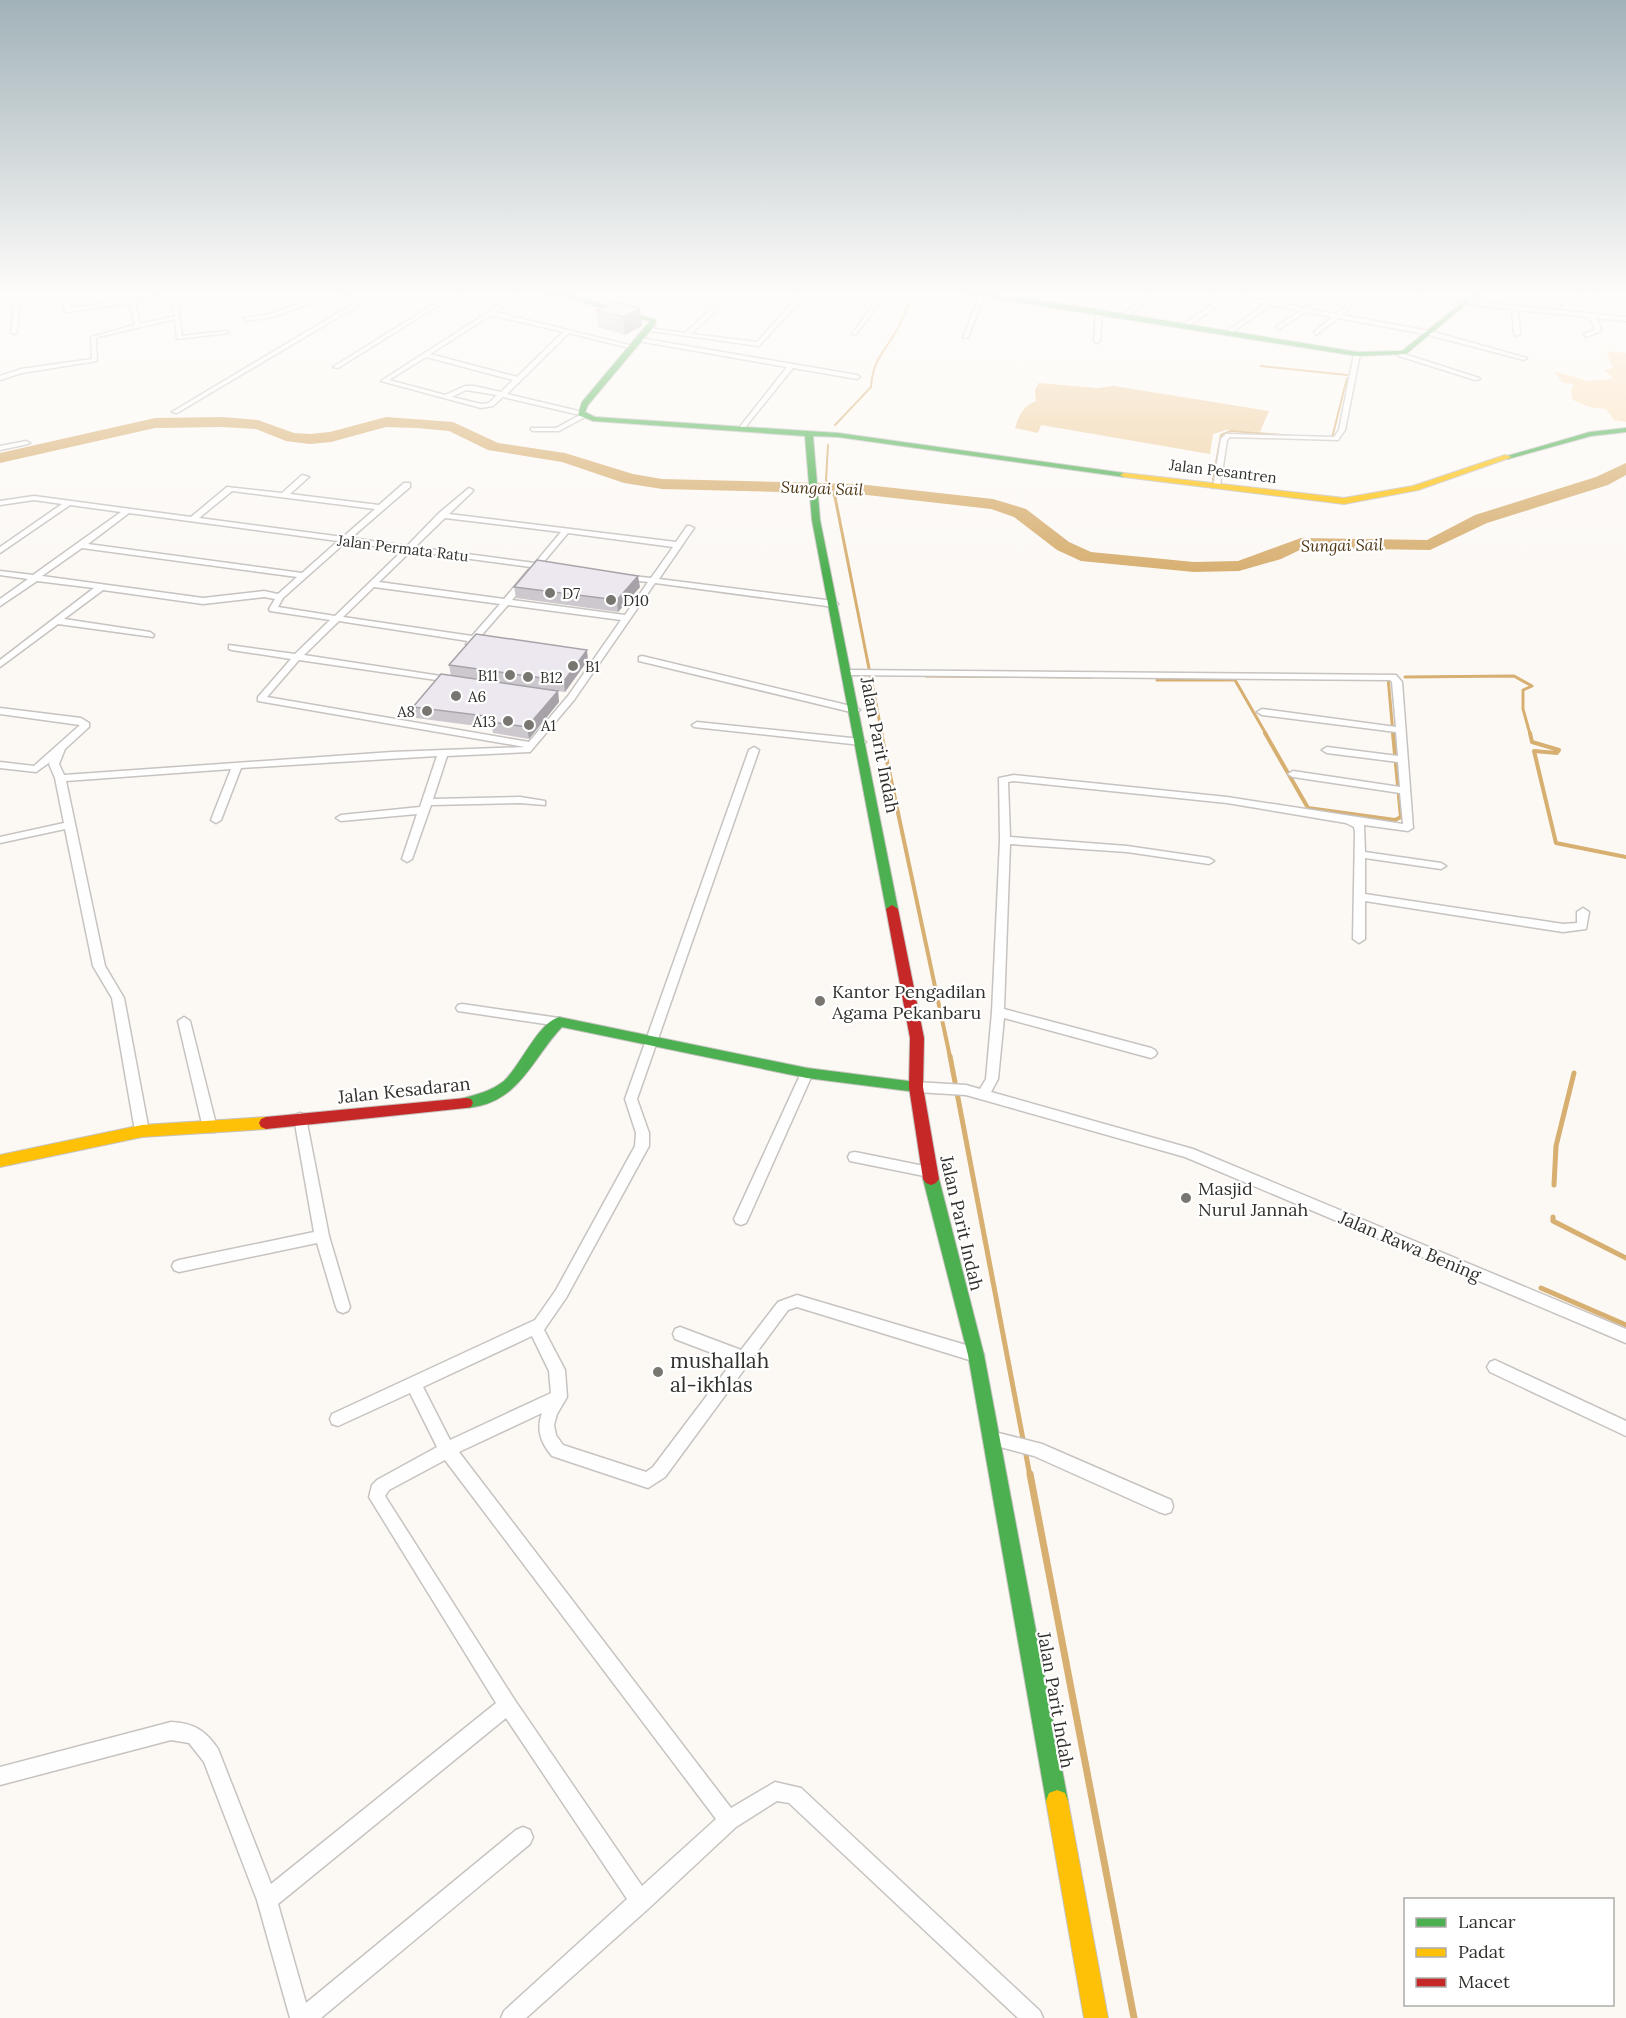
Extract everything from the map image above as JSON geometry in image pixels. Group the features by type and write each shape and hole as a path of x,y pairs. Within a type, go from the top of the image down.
{"main road":[{"path":"582,414 600,387"},
{"name":"Jalan Pesantren","path":"582,414 593,419 838,435 1315,499 1367,500 1401,492 1546,444 1626,430"},
{"name":"Jalan Parit Indah","path":"809,434 809,468 816,533 854,673 855,711 917,1038 916,1087 929,1172 998,1440 1096,2018"},
{"path":"559,1022 807,1072 916,1087"},
{"name":"Jalan Kesadaran","path":"0,1161 141,1131 210,1128 477,1102 495,1095 517,1078 543,1035 559,1022"}],"street":[{"path":"175,412 217,387"},
{"path":"410,387 484,406 491,405 509,387"},
{"path":"448,396 470,387"},
{"path":"471,387 582,414"},
{"path":"741,429 774,387"},
{"path":"1216,486 1224,439 1228,435 1336,439 1342,430 1350,387"},
{"path":"533,429 557,430 582,414"},
{"path":"0,448 26,443"},
{"path":"283,496 305,477"},
{"path":"407,485 280,597 273,610 497,642"},
{"path":"193,519 230,489 382,508"},
{"path":"469,490 296,658 261,699 534,745"},
{"name":"Jalan Permata Ratu","path":"0,503 34,498 560,568"},
{"path":"0,551 68,503"},
{"path":"0,603 128,512"},
{"path":"442,515 678,545"},
{"path":"60,778 143,770 237,767 526,750 534,745 571,698 690,528"},
{"path":"460,655 567,531"},
{"path":"81,545 305,576"},
{"path":"0,573 203,601 264,594 280,597"},
{"path":"618,576 834,604"},
{"path":"373,584 626,618"},
{"path":"0,664 100,588"},
{"path":"57,621 150,635"},
{"path":"232,647 462,683"},
{"path":"588,656 599,657"},
{"path":"642,659 855,711"},
{"path":"433,688 447,671"},
{"path":"854,673 1388,676 1396,680 1408,828 1227,800 1010,778 1002,782 1005,840 998,1012 992,1079 983,1095"},
{"path":"560,697 571,698"},
{"path":"0,711 85,722 85,727 61,750 34,770 0,765"},
{"path":"1262,712 1400,730"},
{"path":"404,723 411,714"},
{"path":"697,725 861,742"},
{"path":"61,750 54,764 60,778 99,966 118,998 141,1131"},
{"path":"338,1419 536,1328 561,1294 642,1146 644,1132 632,1108 631,1099 754,750"},
{"path":"1327,750 1403,760"},
{"path":"407,859 443,754"},
{"path":"216,820 237,767"},
{"path":"1293,774 1405,791"},
{"path":"341,818 425,806 520,800 541,803"},
{"path":"1349,820 1359,826 1359,939"},
{"path":"0,840 69,825"},
{"path":"1005,840 1117,848 1209,861"},
{"path":"1359,854 1441,866"},
{"path":"1358,896 1563,928 1582,926 1584,912"},
{"path":"462,1008 559,1022"},
{"path":"998,1012 1151,1053"},
{"path":"184,1021 210,1128"},
{"path":"741,1219 807,1072"},
{"name":"Jalan Rawa Bening","path":"916,1087 966,1090 1188,1153 1626,1336"},
{"path":"300,1118 322,1236 343,1307"},
{"path":"855,1157 929,1172"},
{"path":"179,1266 322,1236"},
{"path":"536,1328 557,1370 559,1397 545,1421 545,1431 558,1451 648,1480 659,1472 783,1306 797,1301 975,1355"},
{"path":"680,1334 744,1358"},
{"path":"1495,1368 1626,1429"},
{"path":"414,1385 447,1450 729,1820"},
{"path":"559,1397 447,1450 383,1485 378,1490 377,1497 508,1706 641,1902"},
{"path":"998,1440 1036,1449 1165,1506"},
{"path":"267,1900 508,1706"},
{"path":"0,1776 171,1731 187,1731 200,1739 211,1756 267,1900 300,2018"},
{"path":"511,2018 729,1820 775,1791 794,1795 1033,2018"},
{"path":"305,2018 523,1837"}],"shaded area":[{"path":"1037,387 1121,387 1269,411 1260,432 1226,430 1213,434 1210,454 1041,425 1038,433 1015,428 1022,412 1036,401"},
{"path":"1573,387 1626,387 1626,422 1614,420 1606,409 1589,407 1573,400"}],"building":[{"path":"537,560 638,576 617,600 514,587"},
{"path":"476,634 587,650 564,681 449,665"},
{"path":"441,674 558,691 527,727 491,722 494,717 413,707"}],"waterway":[{"path":"835,425 871,387"},
{"path":"1329,438 1332,438 1345,387"},
{"name":"Sungai Sail","path":"0,458 155,423 222,422 258,425 292,438 310,439 331,437 386,422 417,423 453,427 494,447 565,458 630,479 662,484 858,489 993,504 1020,513 1063,546 1087,557 1194,567 1239,566 1275,555 1301,543 1430,545 1481,519 1602,481 1626,468"},
{"path":"1213,480 1221,435 1231,431 1294,436"},
{"path":"828,445 826,480 829,485"},
{"path":"828,484 835,497 882,734"},
{"path":"926,676 1092,677"},
{"path":"1405,677 1514,676 1532,686 1523,690 1523,709 1530,734"},
{"path":"1388,677 1393,734"},
{"path":"1157,680 1235,680 1266,734"},
{"path":"881,733 950,1057"},
{"path":"1265,733 1308,808 1395,820 1401,817 1393,733"},
{"path":"1530,733 1532,742 1559,750 1557,753 1534,751 1556,843 1626,857"},
{"path":"950,1056 1030,1476"},
{"path":"1554,1185 1556,1146 1574,1073"},
{"path":"1553,1217 1553,1221 1626,1258"},
{"path":"1541,1288 1626,1325"},
{"path":"1030,1474 1134,2018"}],"traffic: fast":[{"path":"599,387 585,404 581,413 593,419 809,434"},
{"path":"1508,457 1590,434 1626,430"},
{"path":"892,909 816,520 809,434 838,435 1124,475"},
{"path":"466,1103 484,1099 499,1092 510,1083 547,1034 559,1022 807,1073 916,1087"},
{"path":"931,1179 976,1355 1057,1801"}],"traffic: slow":[{"path":"1124,475 1344,501 1415,488 1508,457"},
{"path":"0,1161 142,1131 266,1123"},
{"path":"1057,1801 1096,2018"}],"traffic: jam":[{"path":"892,909 917,1038 916,1087 931,1179"},
{"path":"266,1123 466,1103"}],"place":[{"name":"D7","path":"550,593"},
{"name":"D10","path":"611,600"},
{"name":"B1","path":"573,666"},
{"name":"B11","path":"510,675"},
{"name":"B12","path":"528,677"},
{"name":"A6","path":"456,696"},
{"name":"A8","path":"427,711"},
{"name":"A13","path":"508,721"},
{"name":"A1","path":"529,725"},
{"name":"Kantor Pengadilan Agama Pekanbaru","path":"820,1001"},
{"name":"Masjid Nurul Jannah","path":"1186,1198"},
{"name":"mushallah al-ikhlas","path":"658,1372"}]}
